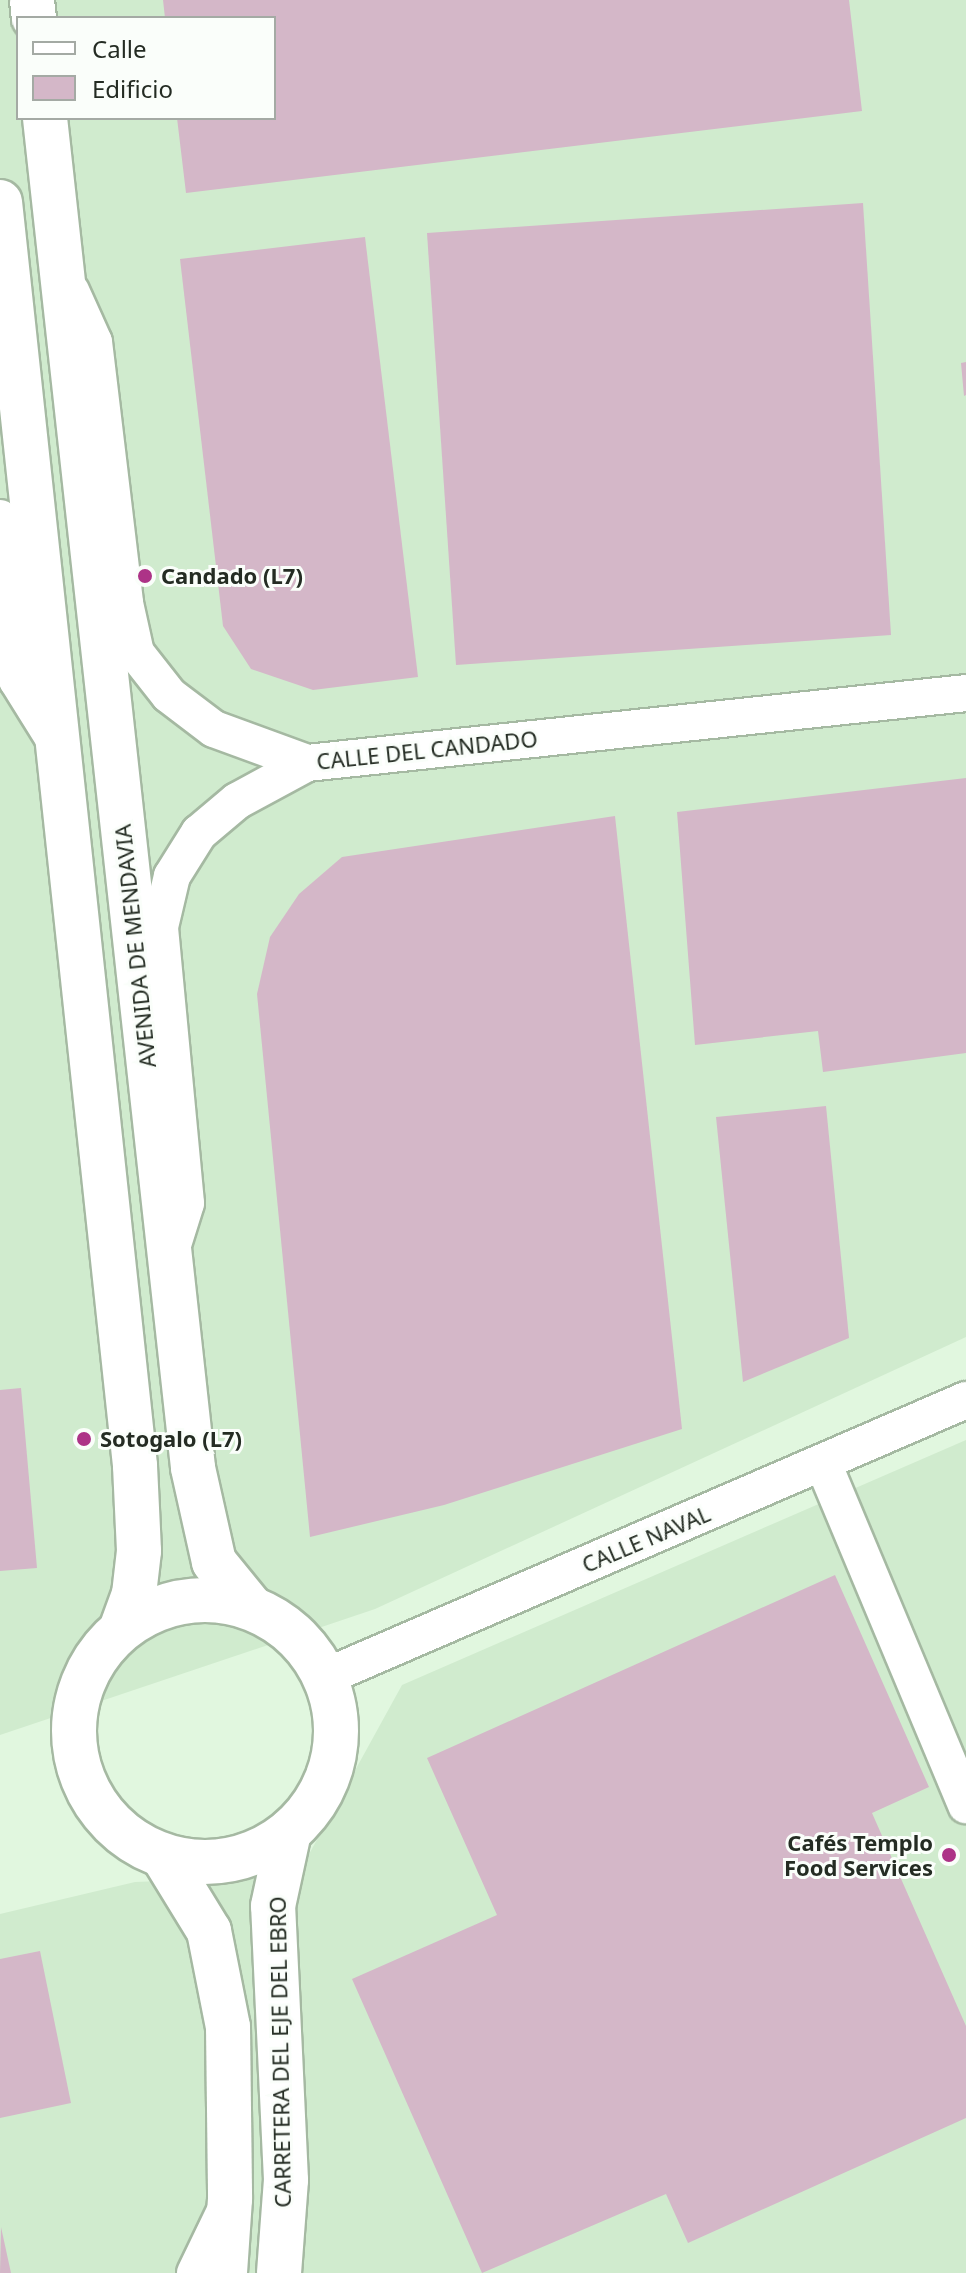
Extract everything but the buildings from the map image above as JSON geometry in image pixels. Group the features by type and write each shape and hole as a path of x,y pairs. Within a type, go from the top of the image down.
{"main road":[{"name":"AVENIDA DE MENDAVIA","path":"45,120 193,1468 214,1562 250,1606"},
{"path":"0,202 135,1466 139,1551 134,1594 121,1629"},
{"path":"205,1598 250,1606 281,1623 307,1647 325,1677 336,1718 333,1760 317,1799 289,1832 251,1855 207,1863 163,1856 128,1838 99,1810 80,1774 73,1735 78,1695 94,1659 121,1629 160,1606 205,1598"},
{"name":"CARRETERA DEL EJE DEL EBRO","path":"279,2273 286,2180 273,1906 289,1832"},
{"path":"163,1856 209,1931 228,2027 230,2199 225,2273"}],"street":[{"name":"AVENIDA DE MENDAVIA","path":"61,271 94,342 125,603 136,653 169,695 214,729 307,763"},
{"path":"0,518 17,680 60,748"},
{"name":"CALLE DEL CANDADO","path":"170,1255 186,1203 160,927 172,876 199,833 237,801 307,763 966,693"},
{"name":"CALLE NAVAL","path":"325,1677 966,1400"},
{"path":"823,1463 966,1805"},
{"path":"195,2273 230,2199"}],"shaded area":[{"path":"0,0 966,0 966,1337 375,1609 0,1735"},
{"path":"966,1440 966,2273 0,2273 0,1914 135,1882 297,1876 402,1685"}],"place":[{"name":"Candado (L7)","path":"145,576"},
{"name":"Sotogalo (L7)","path":"84,1439"},
{"name":"Cafés Templo Food Services","path":"949,1855"}]}
